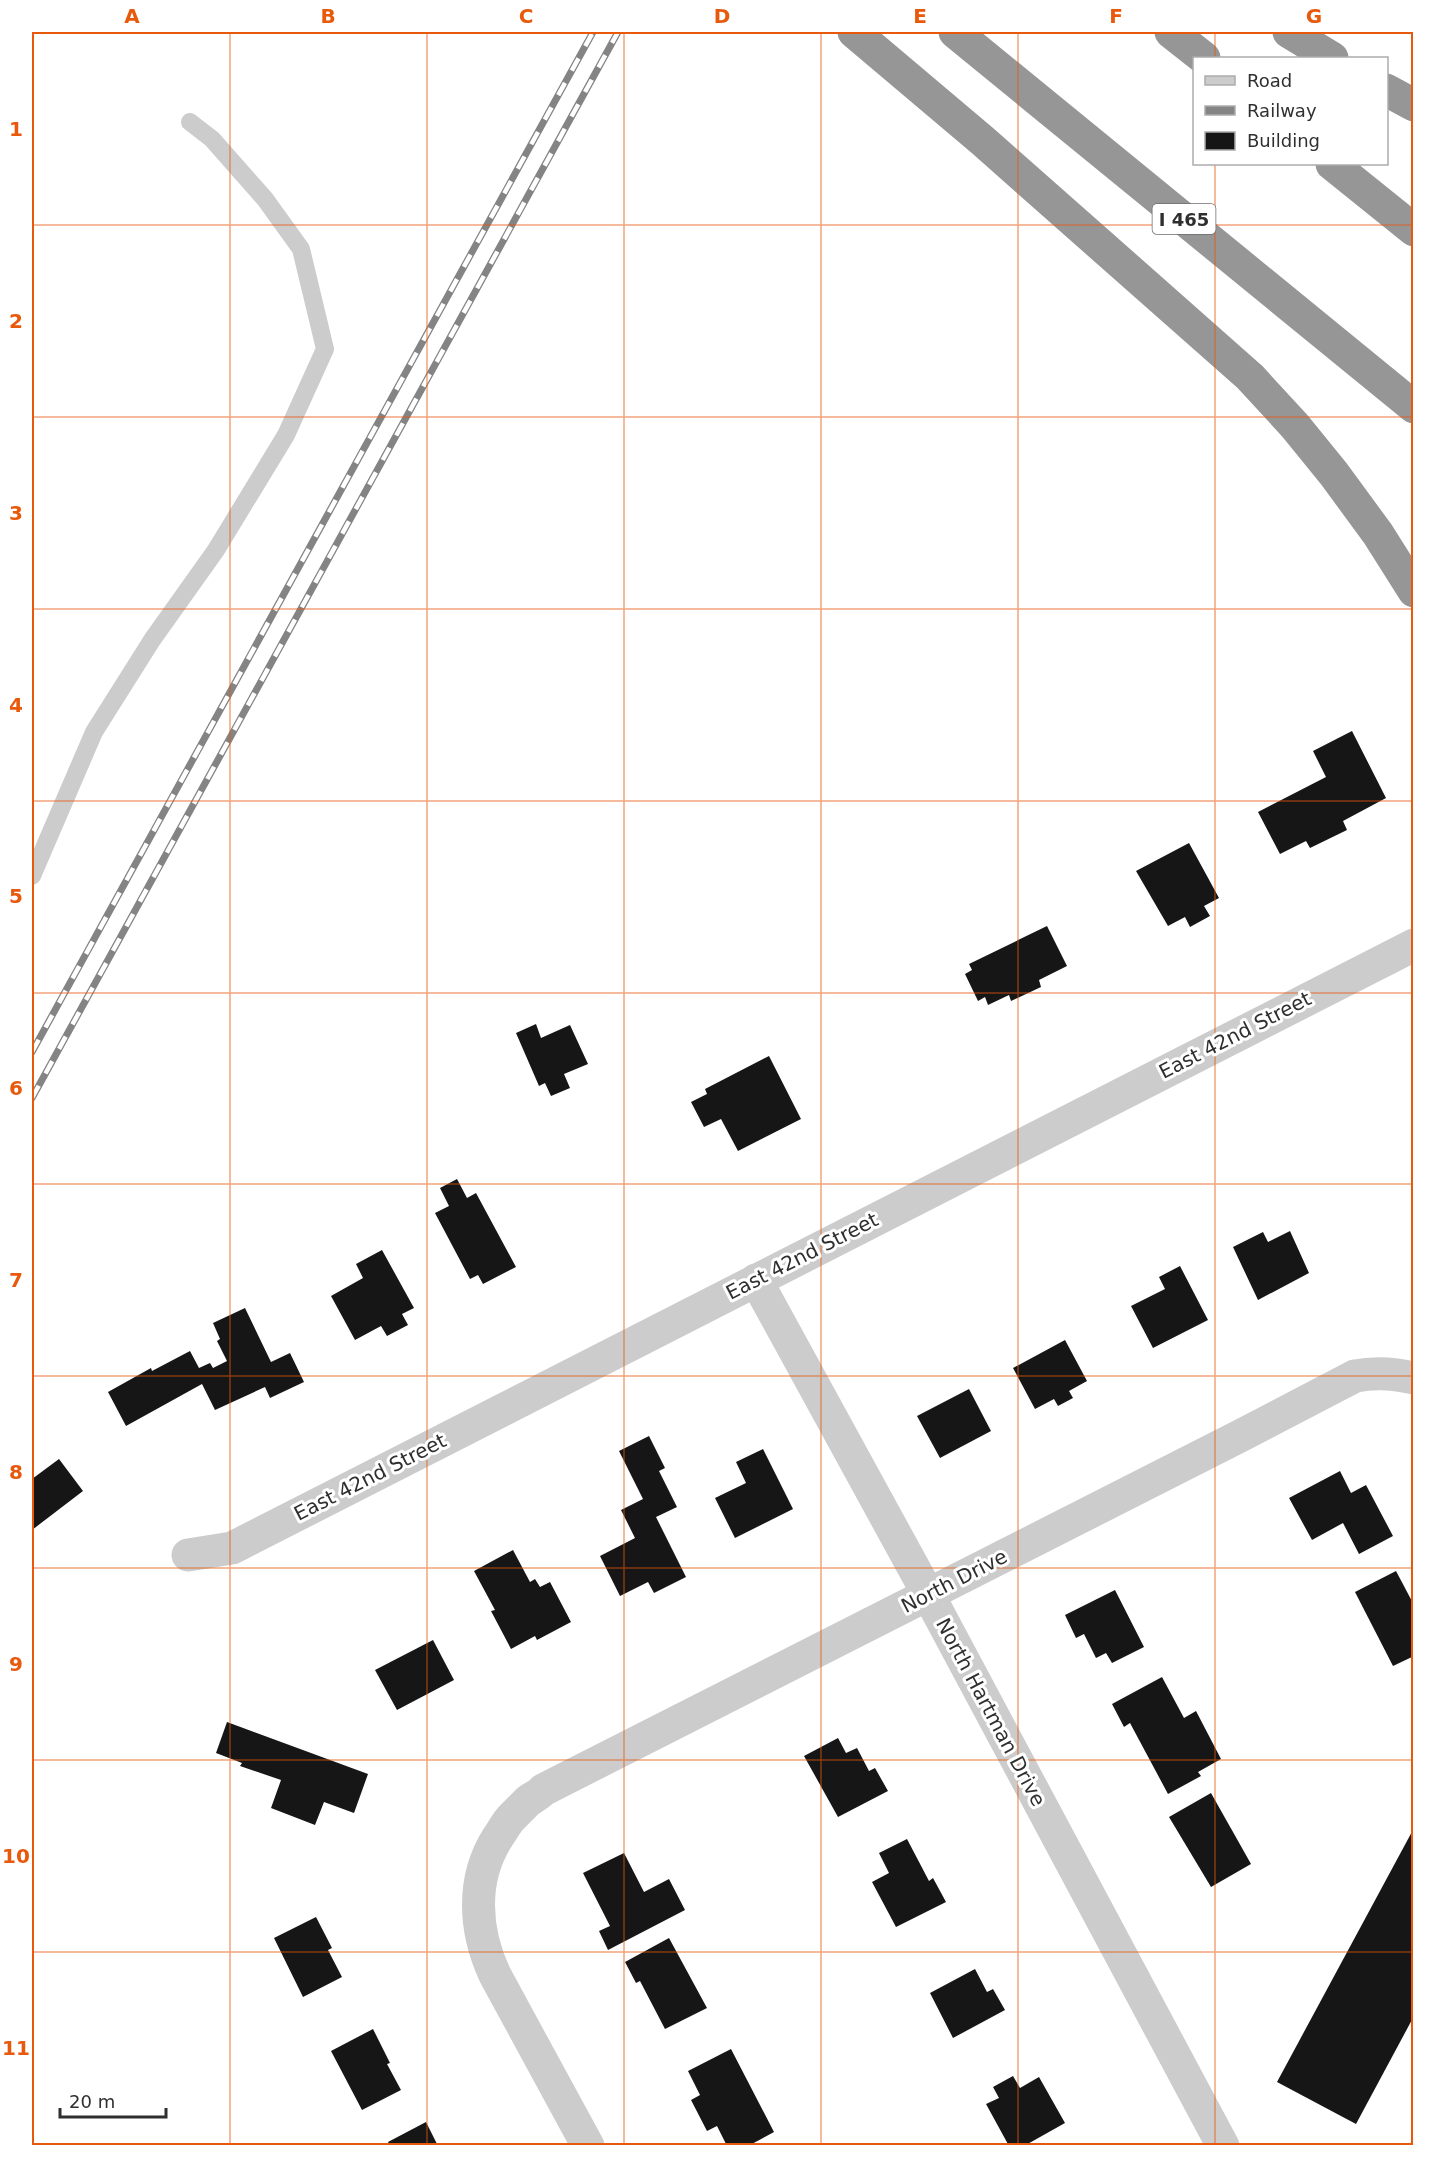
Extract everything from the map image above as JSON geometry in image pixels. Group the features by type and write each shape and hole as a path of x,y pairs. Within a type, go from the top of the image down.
{"highway":[{"path":"854,32 983,141 1250,377 1295,426 1334,474 1378,534 1413,591"},
{"name":"I 465","path":"955,32 1413,407"},
{"path":"1171,32 1203,57"},
{"path":"1289,32 1330,57"},
{"path":"1388,91 1413,105"},
{"path":"1333,165 1413,230"}],"street":[{"name":"East 42nd Street","path":"188,1555 232,1548 1413,945"},
{"name":"North Hartman Drive","path":"756,1280 928,1594 1223,2145"},
{"name":"North Drive","path":"588,2145 495,1975 483,1945 478,1912 481,1880 490,1849 508,1822 529,1800 543,1790 1354,1376 1376,1372 1394,1373 1413,1378"}],"lane":[{"path":"32,876 94,732 152,640 216,550 286,435 325,349 301,249 265,199 220,147 190,122"}],"building":[{"path":"1352,731 1386,798 1343,821 1347,830 1310,848 1306,841 1280,854 1258,812 1326,777 1313,751"},
{"path":"1189,843 1219,898 1204,906 1210,916 1190,927 1185,917 1168,926 1136,871"},
{"path":"1047,926 1067,966 1039,980 1041,987 1011,1001 1009,995 988,1005 985,997 978,1001 965,974 972,970 969,964"},
{"path":"536,1024 541,1038 570,1025 588,1064 564,1074 570,1088 551,1096 545,1083 539,1086 516,1033"},
{"path":"769,1056 801,1119 738,1151 721,1119 704,1127 691,1102 707,1094 705,1089"},
{"path":"457,1179 467,1198 476,1193 516,1267 483,1284 478,1275 470,1279 435,1213 449,1206 440,1188"},
{"path":"1290,1231 1309,1273 1258,1300 1233,1247 1263,1232 1268,1242"},
{"path":"382,1250 414,1308 402,1314 408,1325 387,1336 381,1326 355,1340 331,1296 363,1278 356,1264"},
{"path":"1180,1266 1208,1320 1153,1348 1131,1306 1165,1289 1159,1277"},
{"path":"245,1308 271,1362 290,1353 304,1382 270,1398 265,1387 215,1410 202,1384 126,1426 108,1392 151,1368 152,1371 190,1351 199,1368 210,1363 213,1368 227,1361 217,1341 220,1339 213,1323"},
{"path":"1065,1340 1087,1381 1069,1391 1073,1398 1058,1406 1054,1399 1035,1409 1013,1368"},
{"path":"969,1389 991,1431 940,1458 917,1416"},
{"path":"649,1436 665,1468 659,1471 677,1507 656,1517 686,1577 654,1593 648,1582 620,1596 600,1556 635,1538 621,1510 643,1499 619,1451"},
{"path":"763,1449 793,1509 735,1538 715,1498 746,1483 736,1462"},
{"path":"59,1459 83,1491 32,1530 32,1479"},
{"path":"1340,1471 1351,1493 1366,1485 1393,1536 1359,1554 1343,1523 1312,1540 1289,1498"},
{"path":"513,1550 530,1582 535,1579 540,1587 550,1582 571,1622 537,1640 535,1636 511,1649 491,1611 495,1610 474,1571"},
{"path":"1396,1571 1414,1605 1414,1656 1393,1666 1355,1592"},
{"path":"1115,1590 1144,1647 1112,1663 1106,1653 1096,1658 1084,1634 1076,1638 1065,1615"},
{"path":"433,1640 454,1680 397,1710 375,1670"},
{"path":"1162,1677 1184,1718 1196,1711 1221,1759 1198,1772 1201,1776 1168,1794 1130,1723 1124,1727 1112,1704"},
{"path":"227,1722 368,1774 354,1813 324,1802 315,1825 271,1808 281,1780 240,1766 242,1763 216,1753"},
{"path":"838,1738 846,1753 857,1748 869,1771 875,1768 888,1791 838,1817 804,1756"},
{"path":"1211,1793 1251,1864 1211,1887 1169,1817"},
{"path":"1414,1828 1414,2016 1356,2124 1277,2082"},
{"path":"907,1839 929,1881 933,1878 946,1902 896,1927 872,1882 889,1873 879,1853"},
{"path":"624,1853 644,1892 669,1879 685,1910 608,1950 599,1931 610,1926 583,1873"},
{"path":"316,1917 332,1948 328,1950 342,1977 303,1997 274,1938"},
{"path":"669,1938 707,2008 665,2029 640,1981 636,1983 625,1962"},
{"path":"975,1969 987,1992 993,1989 1005,2010 953,2038 930,1993"},
{"path":"373,2029 390,2063 387,2064 401,2090 362,2110 331,2051"},
{"path":"731,2049 774,2132 748,2146 727,2146 717,2126 707,2131 691,2100 700,2095 688,2071"},
{"path":"1013,2076 1020,2088 1039,2077 1065,2123 1024,2146 1009,2146 986,2104 999,2098 993,2087"},
{"path":"426,2122 438,2146 390,2146 388,2142"}],"railway":[{"path":"32,1052 593,32"},
{"path":"32,1098 618,32"}]}
